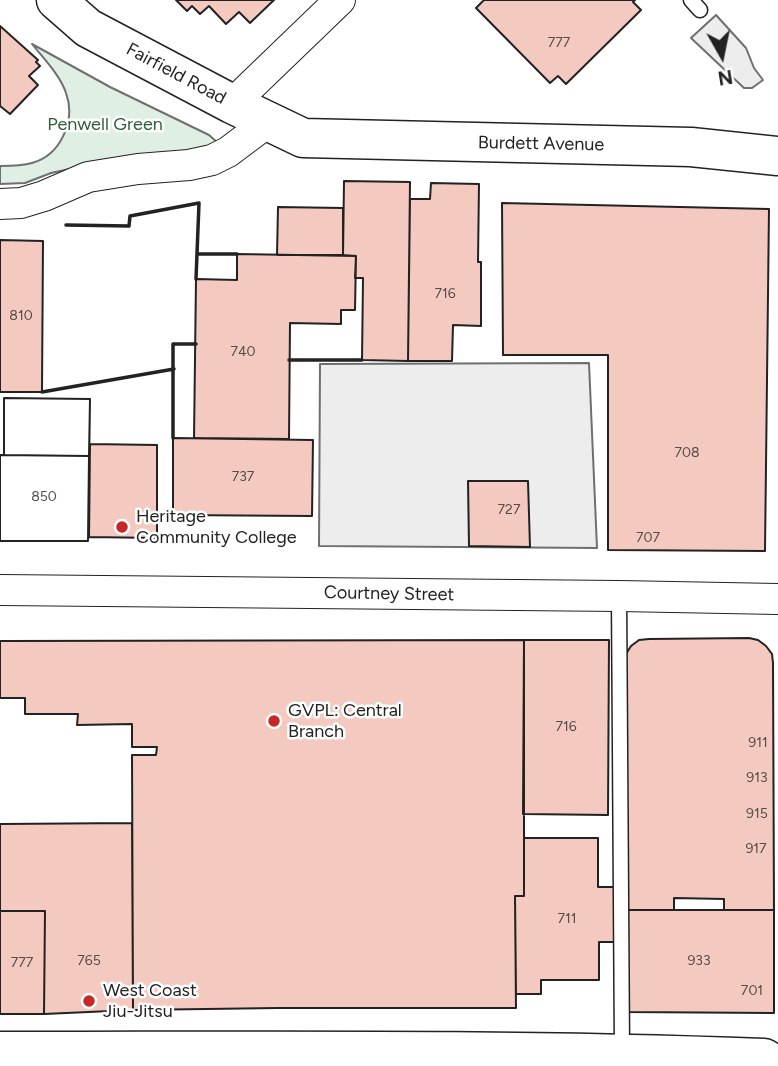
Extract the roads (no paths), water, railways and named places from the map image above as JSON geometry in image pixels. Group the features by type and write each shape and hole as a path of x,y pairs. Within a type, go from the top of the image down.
{"street":[{"name":"Fairfield Road","path":"56,0 88,28 303,138"},
{"path":"232,104 340,0"},
{"path":"10,204 44,196 88,177 212,160 228,152 268,122"},
{"name":"Burdett Avenue","path":"303,138 691,147 778,156"},
{"name":"Courtney Street","path":"0,590 778,599"},
{"path":"0,1051 622,1053 764,1058 777,1066"}],"lane":[{"path":"619,596 622,1053"}],"place":[{"name":"Heritage Community College","path":"122,527"},
{"name":"GVPL: Central Branch","path":"274,721"},
{"name":"West Coast Jiu-Jitsu","path":"89,1001"}],"park label":[{"name":"Penwell Green","path":"105,125"}]}
